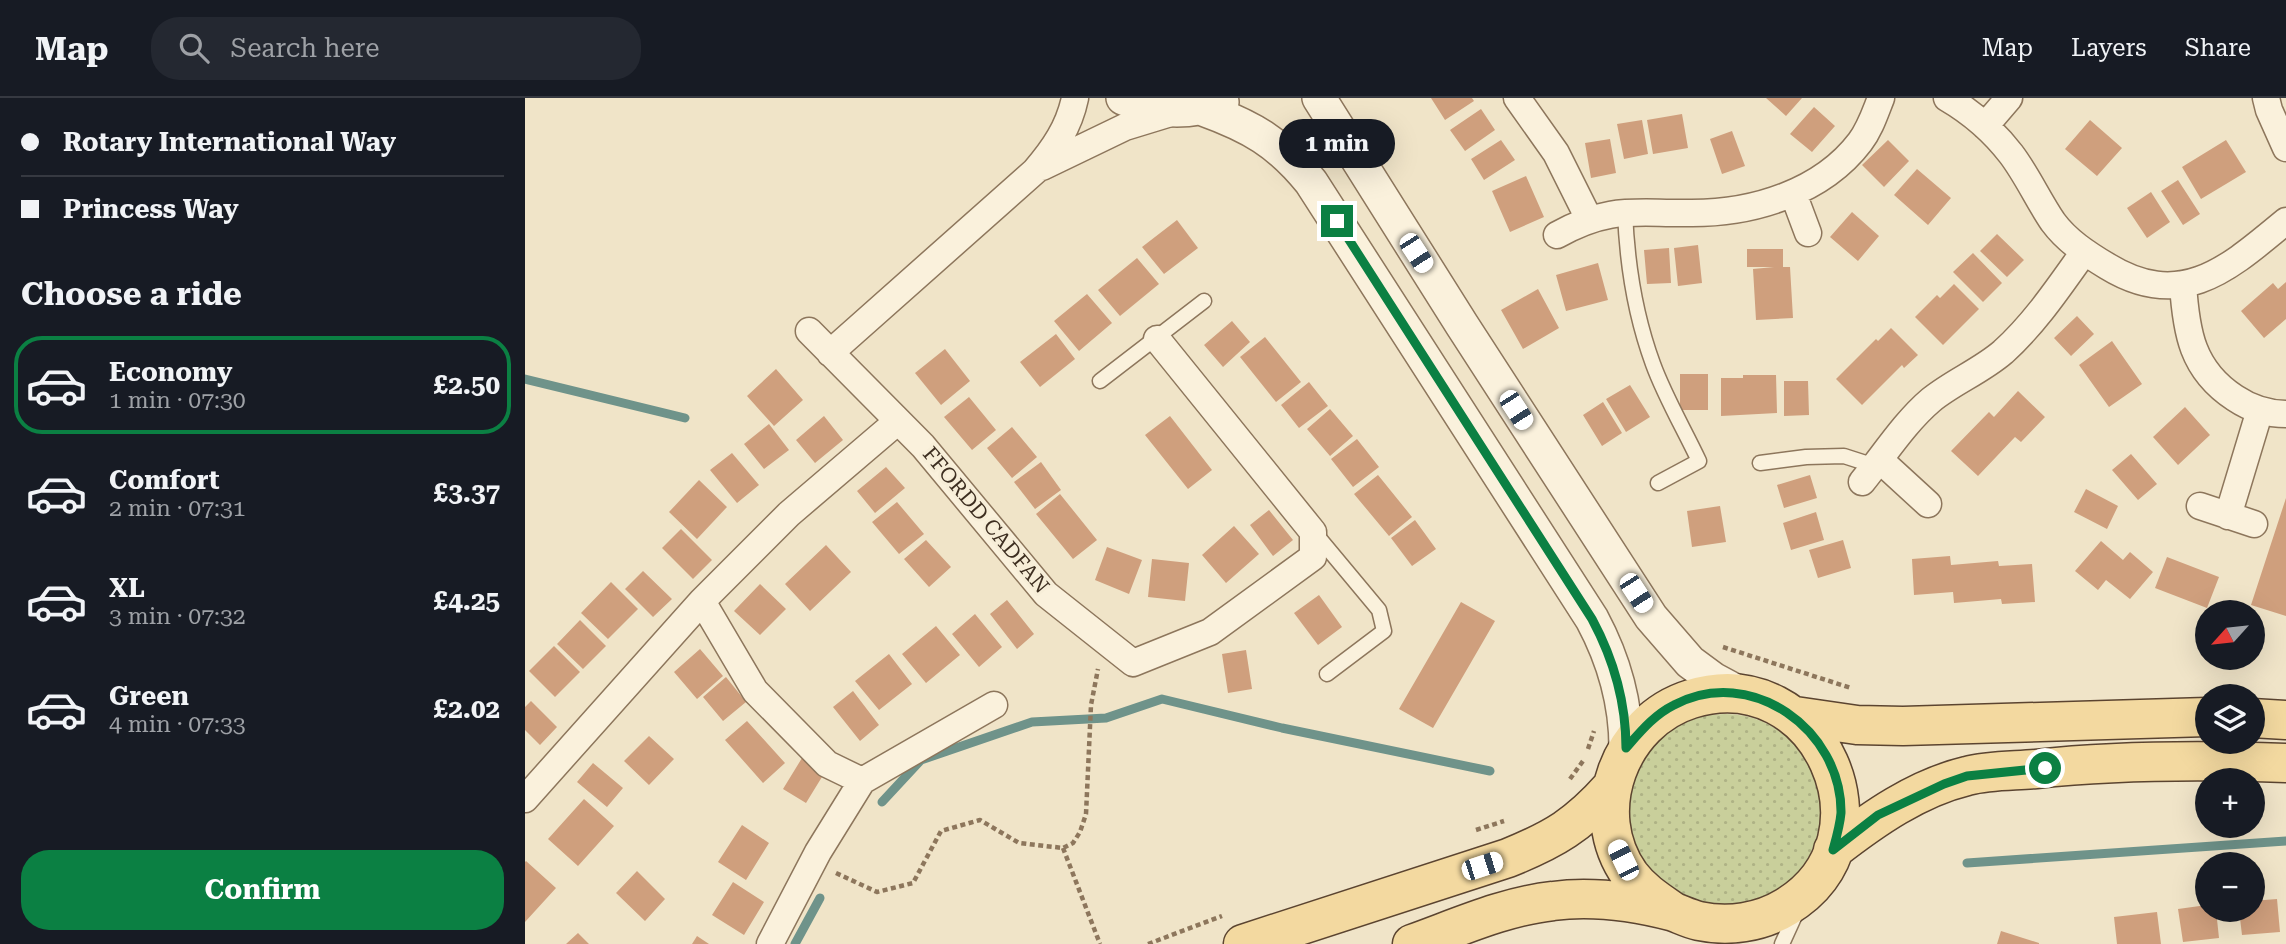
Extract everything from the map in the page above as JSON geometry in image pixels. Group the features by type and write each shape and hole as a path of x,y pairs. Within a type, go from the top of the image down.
{"main road":[{"path":"1412,944 1487,918 1552,901 1620,902 1692,922 1728,925 1758,920 1786,907 1810,888 1833,850 1841,814 1836,777 1821,743 1795,716 1769,702 1741,694 1708,694 1675,704 1648,722 1626,748 1611,788 1610,818 1616,847 1629,874 1649,896 1692,922"},
{"path":"1795,716 1857,725 1903,726 2195,717"},
{"path":"2265,719 2286,720"},
{"path":"1833,850 1878,815 1922,793 1967,776 2097,763 2197,760 2286,763"},
{"path":"1238,928 1509,858 1536,847 1574,825 1590,812 1611,788"}],"street":[{"path":"830,353 1035,171 1066,129 1075,98"},
{"path":"1123,98 1142,107 1189,110 1233,120 1267,138 1296,162 1311,181 1592,619 1616,672 1626,721 1626,748"},
{"path":"1035,171 1125,127 1235,98"},
{"path":"1319,98 1651,617 1689,662 1741,694"},
{"path":"1517,98 1556,153 1589,219"},
{"path":"1557,235 1589,219 1625,212 1717,212 1767,202 1793,193 1823,177 1847,157 1871,125 1881,98"},
{"path":"1947,98 1967,110 2011,154 2054,223 2084,252 2129,277 2164,285 2198,281 2224,270 2286,221"},
{"path":"1985,126 2009,98"},
{"path":"2266,98 2286,148"},
{"path":"1793,193 1808,233"},
{"path":"1929,504 1872,469 1932,400 2000,354 2018,337 2038,316 2084,252"},
{"path":"2183,284 2187,324 2204,372 2242,403 2260,411 2286,414"},
{"name":"FFORDD CADFAN","path":"809,331 923,446 1046,594 1133,663 1210,632 1313,557 1313,532"},
{"path":"1157,339 1313,532"},
{"path":"2228,516 2260,411"},
{"path":"525,799 702,601 789,514 898,421"},
{"path":"2200,506 2254,524"},
{"path":"702,601 755,691 827,764 862,781"},
{"path":"771,944 813,862 862,781 995,705"}],"lane":[{"path":"1625,212 1627,251 1642,329 1659,378 1699,461 1658,483"},
{"path":"1100,381 1204,301"},
{"path":"1760,463 1806,457 1844,456 1872,469"},
{"path":"1313,532 1379,610 1384,631 1327,674"},
{"path":"1782,944 1810,888"}],"path":[{"path":"1718,645 1864,692"},
{"path":"813,862 877,892 912,883 941,831 980,820 1019,843 1063,848 1073,843 1086,814 1091,705"},
{"path":"1568,781 1581,766 1588,750 1594,731 1593,721"},
{"path":"1467,833 1517,816"},
{"path":"1063,848 1100,944"},
{"path":"1148,944 1238,928"}],"green space":[{"path":"1725,714 1762,721 1793,742 1814,773 1821,810 1814,847 1793,878 1762,899 1725,906 1688,899 1657,878 1636,847 1629,810 1636,773 1657,742 1688,721"}],"building":[{"path":"1431,98 1472,98 1474,101 1445,120"},
{"path":"1766,98 1802,98 1786,116"},
{"path":"1814,107 1835,126 1812,152 1790,134"},
{"path":"1481,109 1495,130 1465,151 1450,130"},
{"path":"1682,114 1688,148 1653,154 1647,120"},
{"path":"1642,120 1648,154 1624,159 1617,124"},
{"path":"2090,120 2122,148 2097,176 2065,149"},
{"path":"1732,131 1745,166 1722,174 1710,139"},
{"path":"1610,139 1616,173 1591,178 1585,143"},
{"path":"1501,140 1515,160 1484,180 1471,159"},
{"path":"1888,140 1909,161 1884,187 1862,165"},
{"path":"2226,140 2246,172 2201,199 2182,167"},
{"path":"1917,169 1951,198 1928,225 1894,195"},
{"path":"1526,176 1544,217 1510,232 1492,191"},
{"path":"2178,180 2200,214 2183,225 2161,191"},
{"path":"2151,192 2170,222 2147,238 2127,208"},
{"path":"1852,212 1879,236 1858,261 1830,237"},
{"path":"1177,220 1198,248 1164,274 1142,247"},
{"path":"1997,234 2024,260 2007,277 1980,251"},
{"path":"1698,245 1702,283 1678,286 1674,248"},
{"path":"1669,248 1671,283 1647,284 1644,250"},
{"path":"1747,249 1783,249 1783,267 1790,267 1793,318 1756,320 1753,269 1774,267 1747,267"},
{"path":"1973,253 2002,283 1983,302 1953,272"},
{"path":"1137,258 1159,284 1120,316 1098,290"},
{"path":"1598,263 1608,300 1566,311 1556,275"},
{"path":"2286,282 2286,319 2264,338 2241,311 2273,283 2278,289"},
{"path":"1954,284 1979,309 1943,345 1915,317 1937,295 1940,298"},
{"path":"1538,289 1559,328 1523,349 1501,310"},
{"path":"1087,294 1112,323 1079,351 1054,321"},
{"path":"2077,316 2094,334 2071,356 2054,338"},
{"path":"1232,321 1250,342 1223,367 1204,345"},
{"path":"1891,328 1918,355 1904,368 1902,365 1862,405 1836,379 1876,339 1878,341"},
{"path":"1056,334 1075,359 1040,387 1020,362"},
{"path":"1265,337 1301,382 1276,402 1240,357"},
{"path":"2112,341 2142,384 2109,407 2079,365"},
{"path":"945,349 970,381 941,405 915,373"},
{"path":"776,369 803,400 774,426 747,396"},
{"path":"1680,374 1708,374 1708,410 1680,410"},
{"path":"1743,375 1776,375 1777,413 1721,416 1721,378 1743,378"},
{"path":"1784,381 1808,381 1809,415 1784,416"},
{"path":"1309,382 1328,406 1299,428 1281,405"},
{"path":"1630,385 1650,417 1626,432 1606,399"},
{"path":"2018,391 2045,417 2021,442 2015,437 1978,476 1951,451 1989,412 1994,417"},
{"path":"969,397 996,430 972,450 944,417"},
{"path":"1603,402 1622,433 1602,446 1583,415"},
{"path":"2185,407 2210,435 2178,465 2153,437"},
{"path":"1330,409 1353,436 1330,456 1307,429"},
{"path":"824,416 843,440 815,463 796,440"},
{"path":"1170,416 1212,470 1188,489 1145,435"},
{"path":"769,424 789,450 764,469 744,444"},
{"path":"1012,427 1037,457 1012,478 987,448"},
{"path":"1357,439 1379,467 1353,487 1331,459"},
{"path":"732,453 759,485 737,503 710,470"},
{"path":"2131,454 2157,484 2138,500 2112,470"},
{"path":"1041,462 1061,490 1035,509 1014,482"},
{"path":"886,467 905,488 875,513 857,491"},
{"path":"1378,475 1412,517 1389,536 1354,494"},
{"path":"1810,475 1817,498 1784,508 1777,485"},
{"path":"699,480 727,507 697,539 669,512"},
{"path":"2086,489 2118,506 2107,529 2074,512"},
{"path":"1060,494 1097,540 1073,559 1036,514"},
{"path":"2286,498 2286,616 2265,609 2265,600 2253,600"},
{"path":"897,502 924,534 899,554 872,522"},
{"path":"1720,506 1726,542 1692,547 1687,511"},
{"path":"1269,510 1293,540 1273,556 1250,525"},
{"path":"1816,512 1824,540 1791,550 1783,523"},
{"path":"1415,520 1436,549 1412,566 1391,538"},
{"path":"1234,526 1259,554 1226,583 1202,555"},
{"path":"681,529 712,560 693,579 662,548"},
{"path":"926,540 951,567 929,587 904,559"},
{"path":"1843,540 1851,568 1818,578 1809,550"},
{"path":"2101,541 2123,560 2130,552 2153,572 2130,599 2106,580 2098,590 2075,571"},
{"path":"826,545 851,572 810,611 785,584"},
{"path":"1107,547 1142,560 1129,594 1095,580"},
{"path":"1950,556 1951,565 1998,561 1999,566 2032,564 2035,602 2002,604 2001,599 1954,603 1953,592 1914,595 1912,559"},
{"path":"2167,557 2219,577 2210,600 2195,600 2195,603 2155,588"},
{"path":"1152,559 1189,563 1185,601 1148,597"},
{"path":"643,571 672,599 653,617 625,589"},
{"path":"611,582 638,609 608,639 581,613"},
{"path":"760,584 786,609 760,635 734,611"},
{"path":"1319,595 1342,627 1318,645 1294,613"},
{"path":"1007,600 1034,634 1017,649 990,614"},
{"path":"1461,602 1495,621 1433,728 1399,709"},
{"path":"975,614 1002,647 979,667 952,634"},
{"path":"580,620 606,646 583,669 557,644"},
{"path":"936,626 960,655 926,683 902,654"},
{"path":"554,646 580,672 555,697 529,671"},
{"path":"700,649 723,676 697,699 674,672"},
{"path":"1246,650 1252,689 1228,693 1222,654"},
{"path":"889,654 912,684 879,710 855,681"},
{"path":"726,677 746,702 723,721 703,697"},
{"path":"853,691 879,725 860,741 833,707"},
{"path":"531,701 557,727 540,745 525,730 525,707"},
{"path":"747,721 785,763 763,783 725,740"},
{"path":"649,736 674,759 649,785 624,761"},
{"path":"802,758 825,772 806,803 783,789"},
{"path":"593,763 623,788 607,807 577,782"},
{"path":"584,799 614,826 578,866 548,839"},
{"path":"742,825 769,843 746,880 718,862"},
{"path":"525,862 556,888 525,922"},
{"path":"637,871 665,899 645,921 616,893"},
{"path":"733,882 764,902 744,935 712,915"},
{"path":"2277,899 2280,932 2242,935 2240,922 2265,922 2265,900"},
{"path":"2195,907 2195,922 2217,922 2219,938 2183,942 2178,909"},
{"path":"2157,912 2161,944 2117,944 2114,917"},
{"path":"2001,931 2039,943 2039,944 1997,944"},
{"path":"578,933 589,944 566,944"},
{"path":"697,936 709,944 692,944"}],"waterway":[{"path":"525,379 685,418"},
{"path":"882,802 921,760 1032,722 1106,718 1162,699 1282,728 1490,771"},
{"path":"1967,863 2286,841"},
{"path":"795,944 820,898"}],"route":[{"path":"1337,221 1592,619 1616,672 1626,721 1626,748 1648,722 1675,704 1708,694 1741,694 1769,702 1795,716 1821,743 1836,777 1841,814 1833,850 1878,815 1944,784 1967,776 2045,768"}]}
